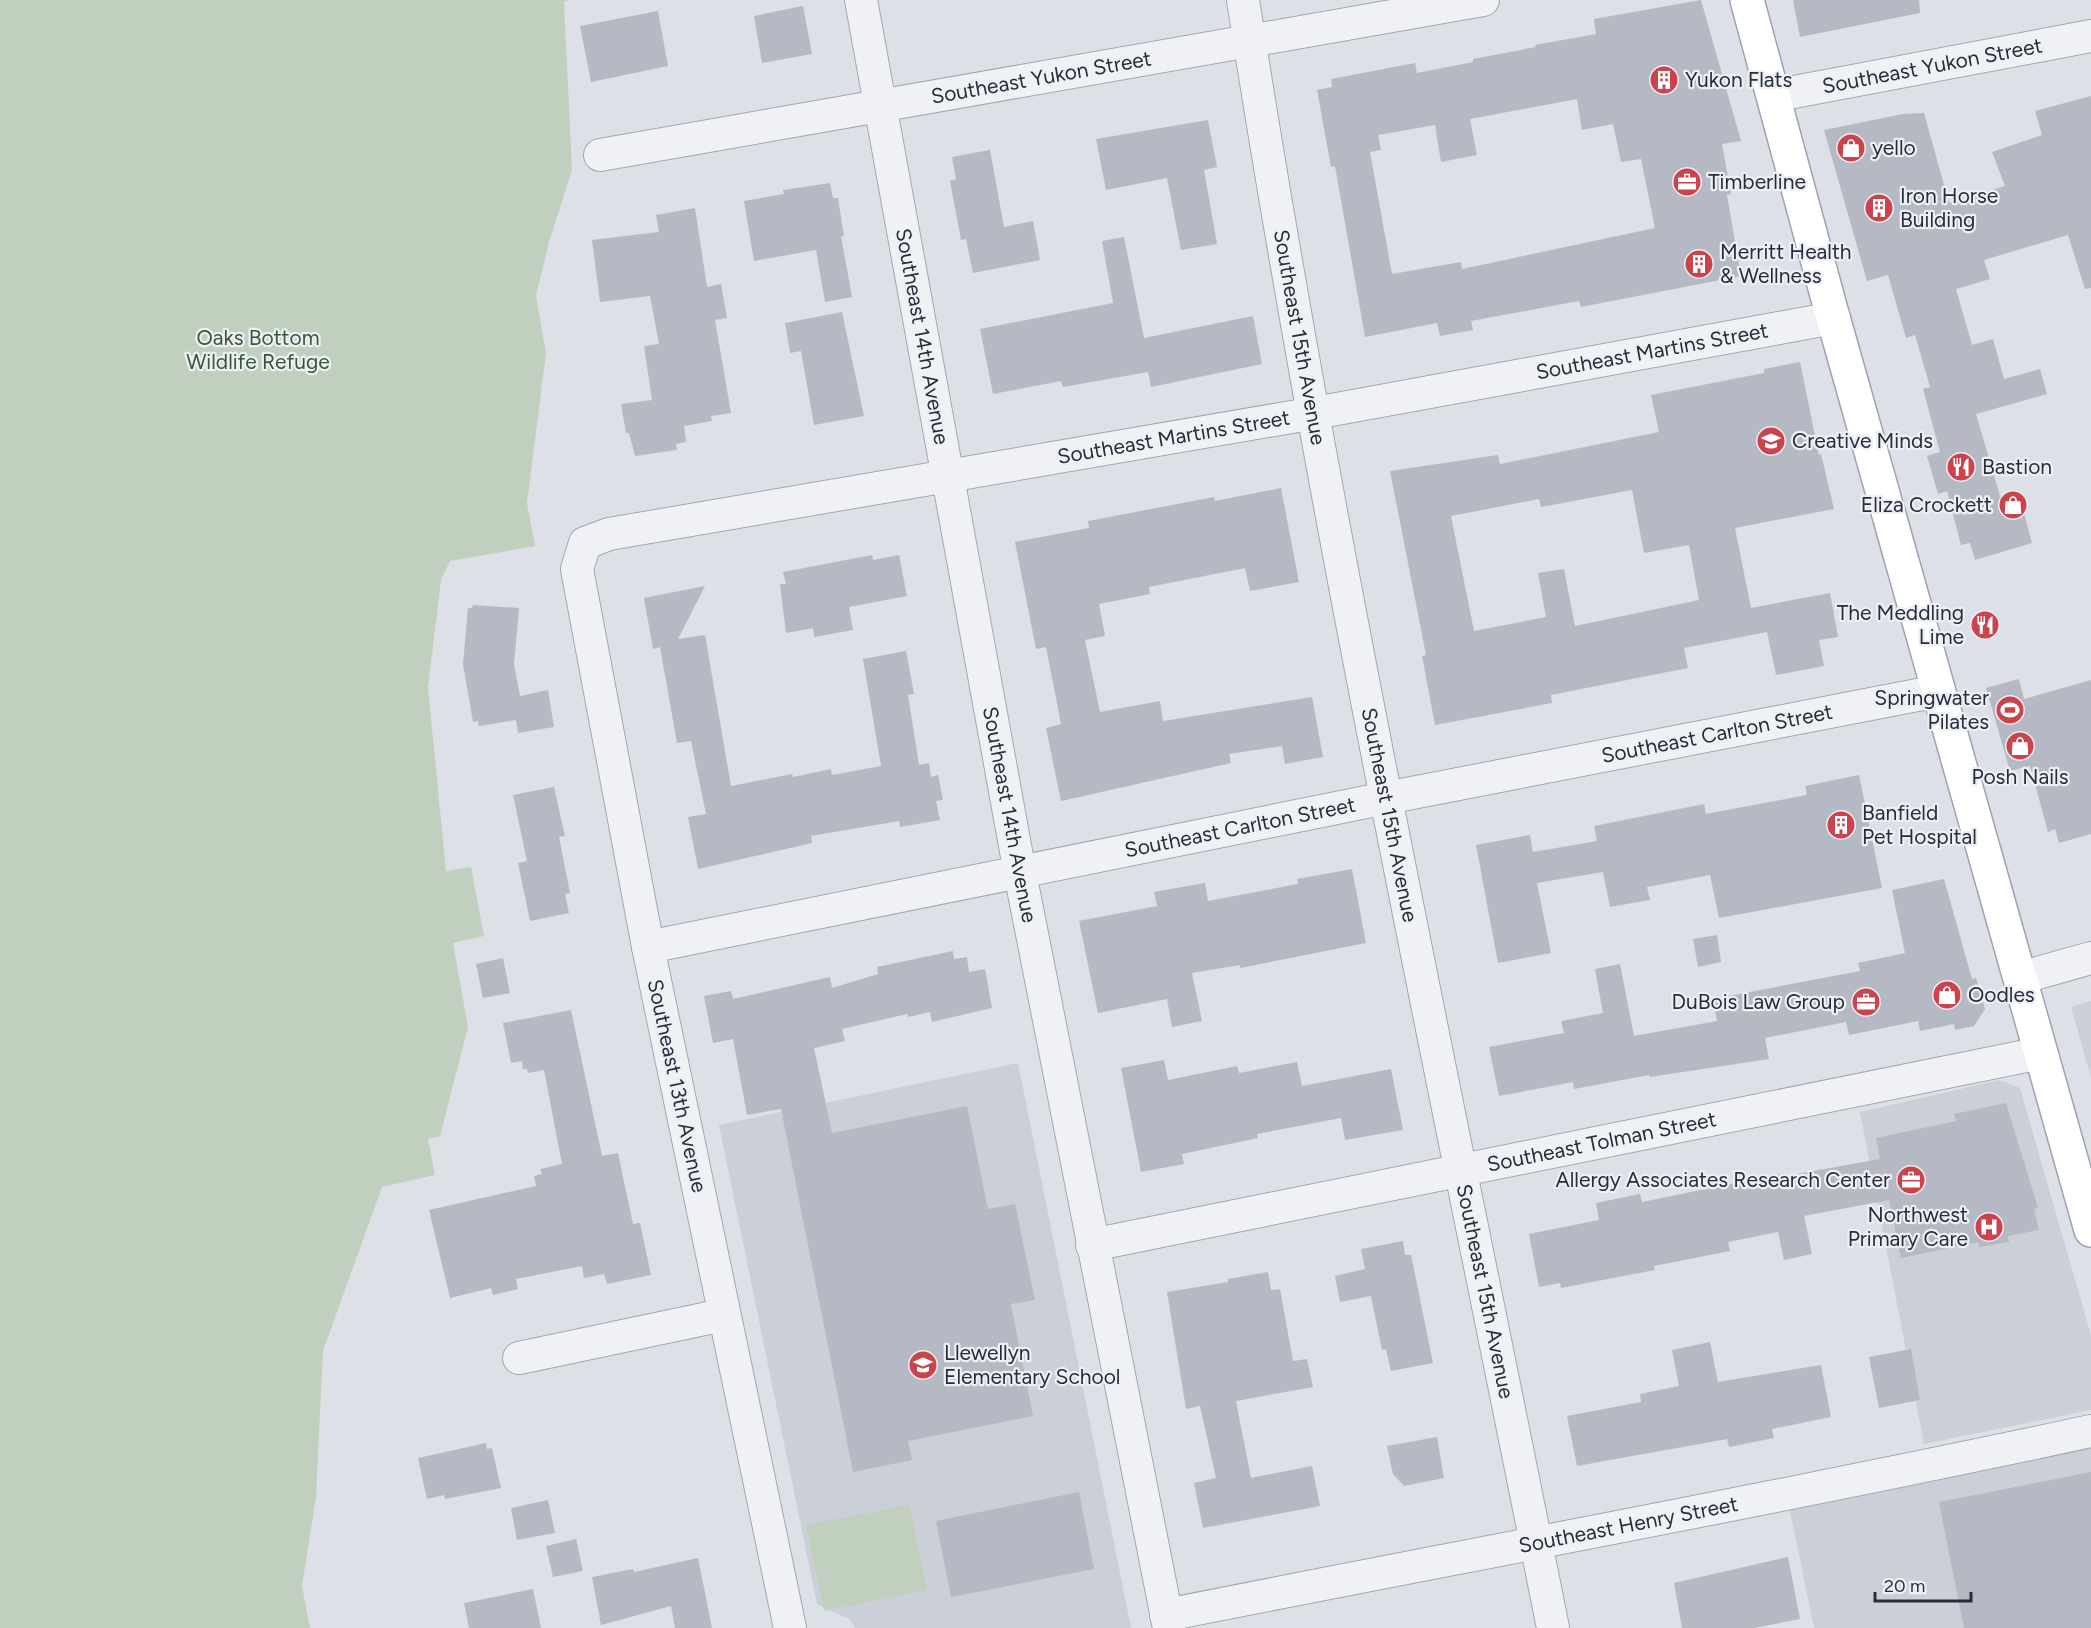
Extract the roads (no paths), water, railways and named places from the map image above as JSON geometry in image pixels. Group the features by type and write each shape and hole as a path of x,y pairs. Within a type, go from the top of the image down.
{"main road":[{"path":"1747,0 1938,691 2091,1230"}],"street":[{"name":"Southeast 14th Avenue","path":"861,0 1020,873 1167,1622"},
{"name":"Southeast 15th Avenue","path":"1244,0 1315,413 1386,798 1553,1628"},
{"name":"Southeast Yukon Street","path":"600,155 1483,0"},
{"name":"Southeast Yukon Street","path":"1773,96 2091,36"},
{"name":"Southeast Martins Street","path":"585,543 609,534 1315,413 1834,318"},
{"name":"Southeast 13th Avenue","path":"585,543 577,569 648,947 790,1628"},
{"name":"Southeast Carlton Street","path":"648,947 1386,798 1938,691"},
{"path":"2020,978 2091,958"},
{"name":"Southeast Tolman Street","path":"1092,1245 2041,1053"},
{"path":"519,1358 723,1315"},
{"name":"Southeast Henry Street","path":"1167,1622 1535,1542 1845,1484 2091,1431"}],"place":[{"name":"Yukon Flats","path":"1664,80"},
{"name":"yello","path":"1851,148"},
{"name":"Timberline","path":"1687,182"},
{"name":"Iron Horse Building","path":"1879,208"},
{"name":"Merritt Health & Wellness","path":"1699,264"},
{"name":"Creative Minds","path":"1771,441"},
{"name":"Bastion","path":"1961,467"},
{"name":"Eliza Crockett","path":"2013,505"},
{"name":"The Meddling Lime","path":"1985,625"},
{"name":"Springwater Pilates","path":"2010,710"},
{"name":"Posh Nails","path":"2020,746"},
{"name":"Banfield Pet Hospital","path":"1841,825"},
{"name":"Oodles","path":"1947,995"},
{"name":"DuBois Law Group","path":"1866,1002"},
{"name":"Allergy Associates Research Center","path":"1911,1180"},
{"name":"Northwest Primary Care","path":"1989,1227"},
{"name":"Llewellyn Elementary School","path":"923,1365"}],"park label":[{"name":"Oaks Bottom Wildlife Refuge","path":"258,350"}]}
